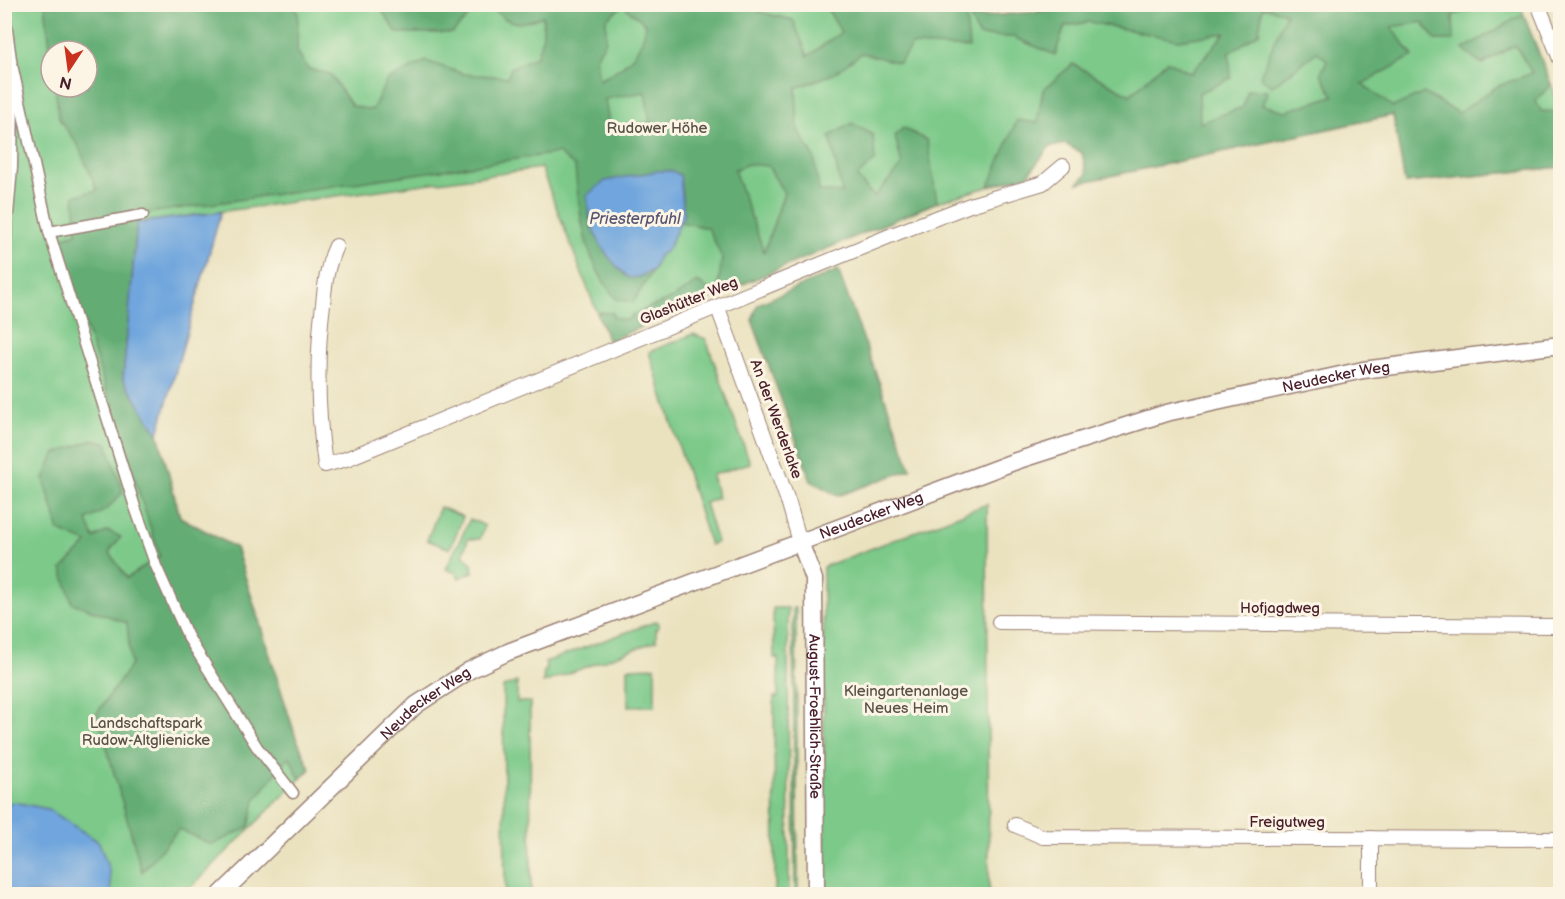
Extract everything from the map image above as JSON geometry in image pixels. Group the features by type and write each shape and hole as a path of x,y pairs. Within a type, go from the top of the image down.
{"street":[{"path":"1538,4 1560,59"},
{"path":"4,8 13,69 49,232 131,497 156,566 188,637 257,747 293,793"},
{"path":"4,262 12,167 13,69"},
{"name":"Glashütter Weg","path":"336,246 328,261 318,351 318,402 325,465 346,459 897,233 970,205 1043,183 1063,166"},
{"path":"49,232 143,215"},
{"name":"An der Werderlake","path":"718,308 800,542"},
{"name":"Neudecker Weg","path":"221,894 416,705 459,676 567,628 1016,461 1166,413 1363,370 1560,345"},
{"name":"August-Froehlich-Straße","path":"800,542 814,579 816,894"},
{"name":"Hofjagdweg","path":"999,622 1560,626"},
{"name":"Freigutweg","path":"1015,825 1043,837 1560,839"},
{"path":"1371,838 1371,894"}],"green space":[{"path":"968,4 970,18 1116,4 1520,5 1560,107 1560,167 1405,183 1393,115 1078,183 1087,174 1082,153 1065,144 1049,147 1028,175 937,202 608,341 541,168 137,223 123,379 158,434 180,517 236,548 295,735 310,769 184,894 5,894 5,5"},
{"path":"1116,4 1492,5 1453,15 1454,40 1435,40 1423,22 1391,27 1413,56 1362,84 1393,107 1424,93 1458,113 1496,87 1532,73 1515,45 1482,64 1463,49 1523,14 1551,84 1536,101 1541,111 1560,112 1560,167 1405,183 1393,115 1078,183 1087,174 1082,153 1066,144 1049,147 1028,175 989,186 1017,120 1037,123 1043,90 1073,64 1130,95 1167,61 1191,73 1225,33 1179,40 1089,22 1065,26 1055,55 1013,37 979,36 970,18","holes":["1263,7 1286,13 1260,77 1272,86 1317,52 1327,60 1321,73 1333,96 1286,111 1262,105 1268,91 1248,90 1243,107 1200,123 1199,93 1231,78 1229,53 1259,33"]},
{"path":"45,5 292,5 298,12 297,51 308,69 330,74 352,106 372,110 387,80 426,61 464,74 508,77 511,68 537,56 543,35 543,16 524,22 514,22 483,5 751,5 759,12 793,20 808,56 841,32 825,5 965,5 969,48 912,45 899,63 862,53 833,74 796,88 798,130 814,157 819,191 842,193 830,136 852,123 873,135 875,160 857,177 874,197 902,165 895,136 903,128 927,140 937,202 608,341 597,312 613,313 613,317 624,320 632,318 631,315 673,298 697,282 717,294 722,258 708,228 680,222 684,214 588,210 592,228 639,277 653,270 633,303 616,299 596,268 585,237 575,167 558,153 135,215 137,223 123,379 158,434 180,517 236,548 295,735 310,769 300,779 289,757 255,800 249,827 212,845 179,829 142,872 97,713 131,665 127,623 72,603 62,569 87,543 59,531 44,479 54,454 93,440 107,443 123,492 106,510 87,520 94,538 108,531 121,537 109,552 127,578 160,556 57,239 77,233 74,196 97,190 78,145 59,119 56,99 99,99 99,39 49,39","holes":["623,6 646,24 641,43 631,58 617,70 599,80 596,58 606,40 606,19","645,92 650,122 610,129 605,99","748,164 768,166 784,193 764,252 734,170"]},
{"path":"378,5 480,5 452,33 397,33"},
{"path":"838,270 911,469 838,496 811,481 752,320 758,304"},
{"path":"693,334 706,339 750,463 712,475 718,498 705,503 717,542 710,545 649,352"},
{"name":"Kleingartenanlage Neues Heim","path":"987,504 989,894 825,894 823,567"},
{"path":"440,507 463,517 450,549 427,540"},
{"path":"470,519 485,526 480,539 468,539 463,554 472,564 473,572 459,578 456,573 446,569"},
{"path":"773,608 788,608 789,894 775,894 774,697 778,697 778,658 774,658"},
{"path":"793,608 796,608 798,894 795,894"},
{"path":"657,621 659,627 656,629 656,641 543,683 544,671 547,670 545,662"},
{"path":"655,667 655,706 628,706 628,668"},
{"path":"517,682 517,702 530,702 531,894 505,894 503,687"}],"water":[{"name":"Priesterpfuhl","path":"657,171 672,171 680,175 684,214 668,249 659,256 653,270 639,277 629,278 604,251 594,231 587,195 605,181"},
{"path":"221,212 158,434 123,379 137,223"},
{"path":"14,802 48,809 99,842 109,870 112,894 5,894 5,804"}],"park label":[{"name":"Rudower Höhe","path":"657,128"},
{"name":"Landschaftspark Rudow-Altglienicke","path":"146,732"}]}
